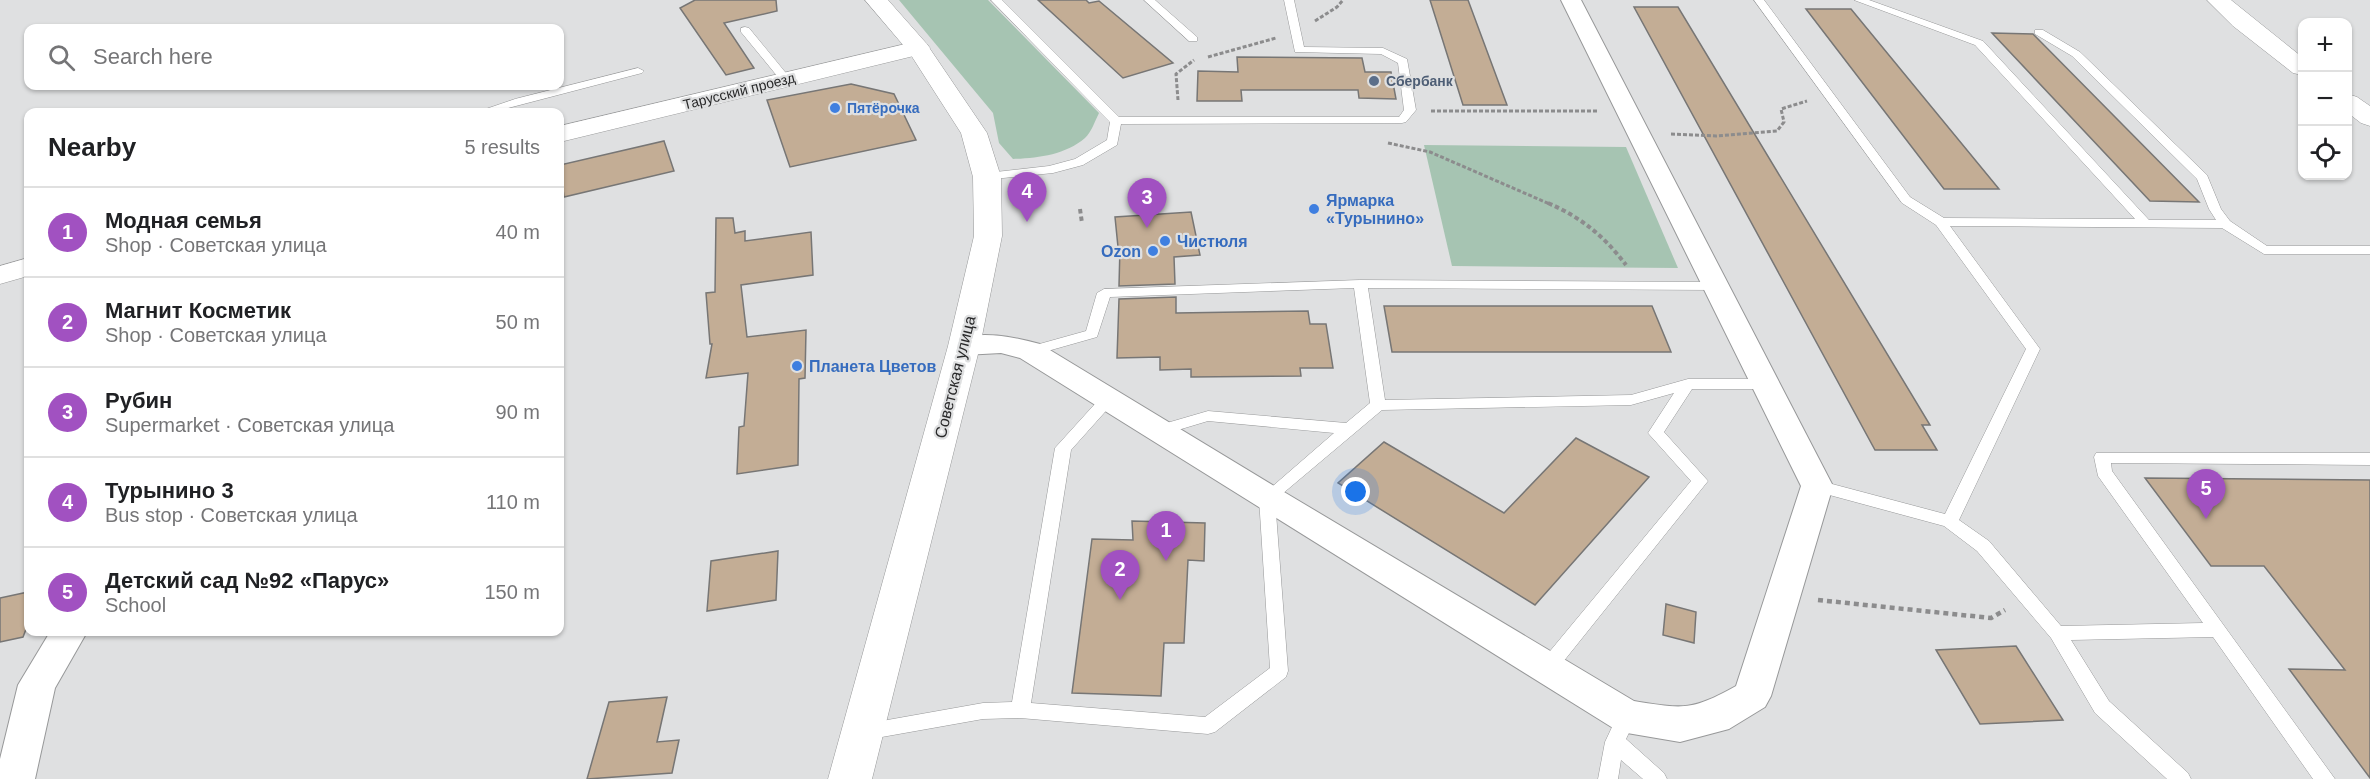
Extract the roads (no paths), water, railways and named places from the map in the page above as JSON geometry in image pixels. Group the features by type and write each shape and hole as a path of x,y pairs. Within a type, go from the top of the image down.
{"main road":[{"name":"Советская улица","path":"850,779 964,346 988,236 987,177 974,134 918,48 876,0"},
{"path":"2218,0 2241,21 2298,65"},
{"name":"Тарусский проезд","path":"564,133 918,48"},
{"path":"2352,105 2370,118"},
{"path":"0,275 24,268"}],"street":[{"path":"964,346 1001,344 1030,351 1267,498 1548,667 1621,729 1680,725 1715,717 1752,696 1817,486 1571,0"},
{"path":"15,779 37,685 67,636"}],"lane":[{"path":"996,0 1116,121 1180,118 1402,120 1410,110 1403,61 1383,51 1299,50 1289,0"},
{"path":"1149,0 1193,39"},
{"path":"1760,0 1836,101 1906,200 1941,222 2033,349 1950,522"},
{"path":"1859,0 1979,43 2145,223"},
{"path":"745,30 786,80"},
{"path":"2039,32 2076,54 2203,178 2225,224 2264,250 2370,250"},
{"path":"564,89 638,70"},
{"path":"496,108 561,90"},
{"path":"987,177 1049,170 1079,162 1113,142 1116,121"},
{"path":"1941,222 2225,224"},
{"path":"1360,284 1378,405"},
{"path":"1030,351 1092,334 1104,293 1360,284 1715,286"},
{"path":"1548,667 1700,481 1656,433 1688,384"},
{"path":"862,732 983,711 1020,710 1208,726 1279,671 1267,498 1378,405 1631,400 1688,384 1765,384"},
{"path":"1020,710 1063,448 1108,399"},
{"path":"1158,431 1208,416 1349,429"},
{"path":"2325,779 2104,472 2102,457 2370,459"},
{"path":"1817,486 1950,522 1983,546 2057,633 2102,707 2181,779"},
{"path":"2057,633 2217,630"},
{"path":"1608,779 1621,729"},
{"path":"1621,729 1657,779"}],"place":[{"name":"Сбербанк","path":"1374,81"},
{"name":"Пятёрочка","path":"835,108"},
{"name":"Ярмарка «Турынино»","path":"1314,209"},
{"name":"Турынино 3","path":"1027,222"},
{"name":"Рубин","path":"1147,228"},
{"name":"Чистюля","path":"1165,241"},
{"name":"Ozon","path":"1153,251"},
{"name":"Планета Цветов","path":"797,366"},
{"name":"Детский сад №92 «Парус»","path":"2206,519"},
{"name":"Модная семья","path":"1166,561"},
{"name":"Магнит Косметик","path":"1120,600"}]}
